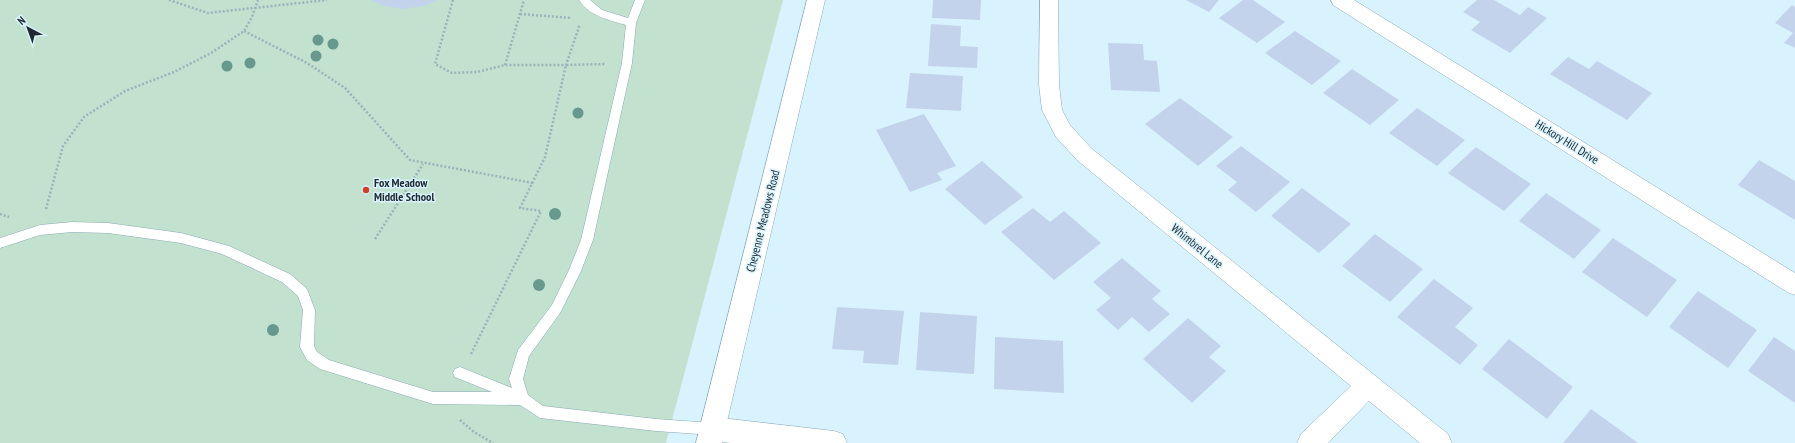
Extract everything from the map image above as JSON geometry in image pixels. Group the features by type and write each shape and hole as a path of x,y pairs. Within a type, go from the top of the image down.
{"street":[{"name":"Cheyenne Meadows Road","path":"711,436 816,0"},
{"name":"Whimbrel Lane","path":"1049,0 1049,85 1052,110 1063,132 1084,154 1439,443"},
{"name":"Hickory Hill Drive","path":"1340,0 1795,285"},
{"path":"1310,443 1368,386"},
{"path":"711,436 834,443"}],"lane":[{"path":"522,398 516,379 523,354 556,309 575,271 587,240 627,63 631,23 640,0"},
{"path":"585,2 596,10 631,23"},
{"path":"0,243 40,230 72,227 108,228 182,238 225,250 286,278 303,293 309,310 308,347 312,356 326,365 433,398 522,398"},
{"path":"460,373 522,398 540,412 656,425 711,436"}],"path":[{"path":"169,0 208,13 327,0"},
{"path":"40,230 63,146 84,117 125,91 174,72 211,53 244,32 258,0"},
{"path":"452,0 435,64 452,73 477,72 506,65 627,63"},
{"path":"506,65 524,0"},
{"path":"460,373 474,349 541,211 520,208 545,157 566,65 582,18 585,2"},
{"path":"520,14 582,18"},
{"path":"244,32 307,63 345,88 410,160 423,164 533,183"},
{"path":"375,239 423,164"},
{"path":"443,399 442,407 474,432 493,443"}],"green space":[{"name":"Fox Meadow Middle School","path":"0,0 783,0 666,443 0,443"}],"building":[{"path":"370,0 438,0 423,6 404,9 385,6"},
{"path":"933,0 981,0 980,20 932,18"},
{"path":"1186,0 1219,0 1209,12"},
{"path":"1243,0 1253,0 1285,22 1257,43 1219,18"},
{"path":"1477,0 1494,0 1520,15 1528,7 1547,18 1510,53 1471,30 1480,22 1463,12"},
{"path":"1792,5 1795,7 1795,48 1784,43 1793,33 1775,23"},
{"path":"931,24 961,26 960,46 978,47 977,68 928,66"},
{"path":"1295,31 1341,61 1312,85 1265,53"},
{"path":"1108,43 1143,44 1144,60 1157,61 1160,92 1111,90"},
{"path":"1568,57 1589,69 1597,61 1652,93 1627,120 1550,74"},
{"path":"1352,69 1399,100 1370,125 1323,93"},
{"path":"910,73 963,76 961,111 906,108"},
{"path":"1180,98 1233,137 1198,166 1145,124"},
{"path":"1417,108 1465,140 1437,166 1389,133"},
{"path":"924,114 956,166 937,173 942,180 910,192 876,130"},
{"path":"1241,146 1290,182 1256,212 1228,190 1237,182 1216,166"},
{"path":"1476,147 1531,184 1504,211 1448,173"},
{"path":"1759,160 1795,181 1795,220 1738,185"},
{"path":"982,161 1023,197 985,225 945,189"},
{"path":"1302,188 1351,224 1319,253 1271,216"},
{"path":"1546,193 1601,230 1574,259 1519,221"},
{"path":"1033,208 1050,222 1064,211 1101,243 1054,280 1001,232"},
{"path":"1375,234 1423,269 1390,302 1342,266"},
{"path":"1613,238 1677,280 1647,317 1582,272"},
{"path":"1122,258 1161,291 1152,299 1170,314 1149,332 1132,317 1118,330 1096,310 1111,298 1093,282"},
{"path":"1434,279 1473,308 1455,327 1478,345 1460,365 1397,317"},
{"path":"1698,291 1757,330 1728,368 1669,327"},
{"path":"837,307 904,311 898,365 863,363 864,351 832,349"},
{"path":"920,312 977,316 974,374 916,370"},
{"path":"1188,318 1221,346 1209,357 1226,371 1192,403 1143,359"},
{"path":"995,337 1063,341 1064,393 994,389"},
{"path":"1774,337 1795,351 1795,403 1748,371"},
{"path":"1509,339 1573,387 1547,419 1482,369"},
{"path":"1591,409 1638,443 1563,443"}],"place":[{"name":"Fox Meadow Middle School","path":"366,190"}]}
